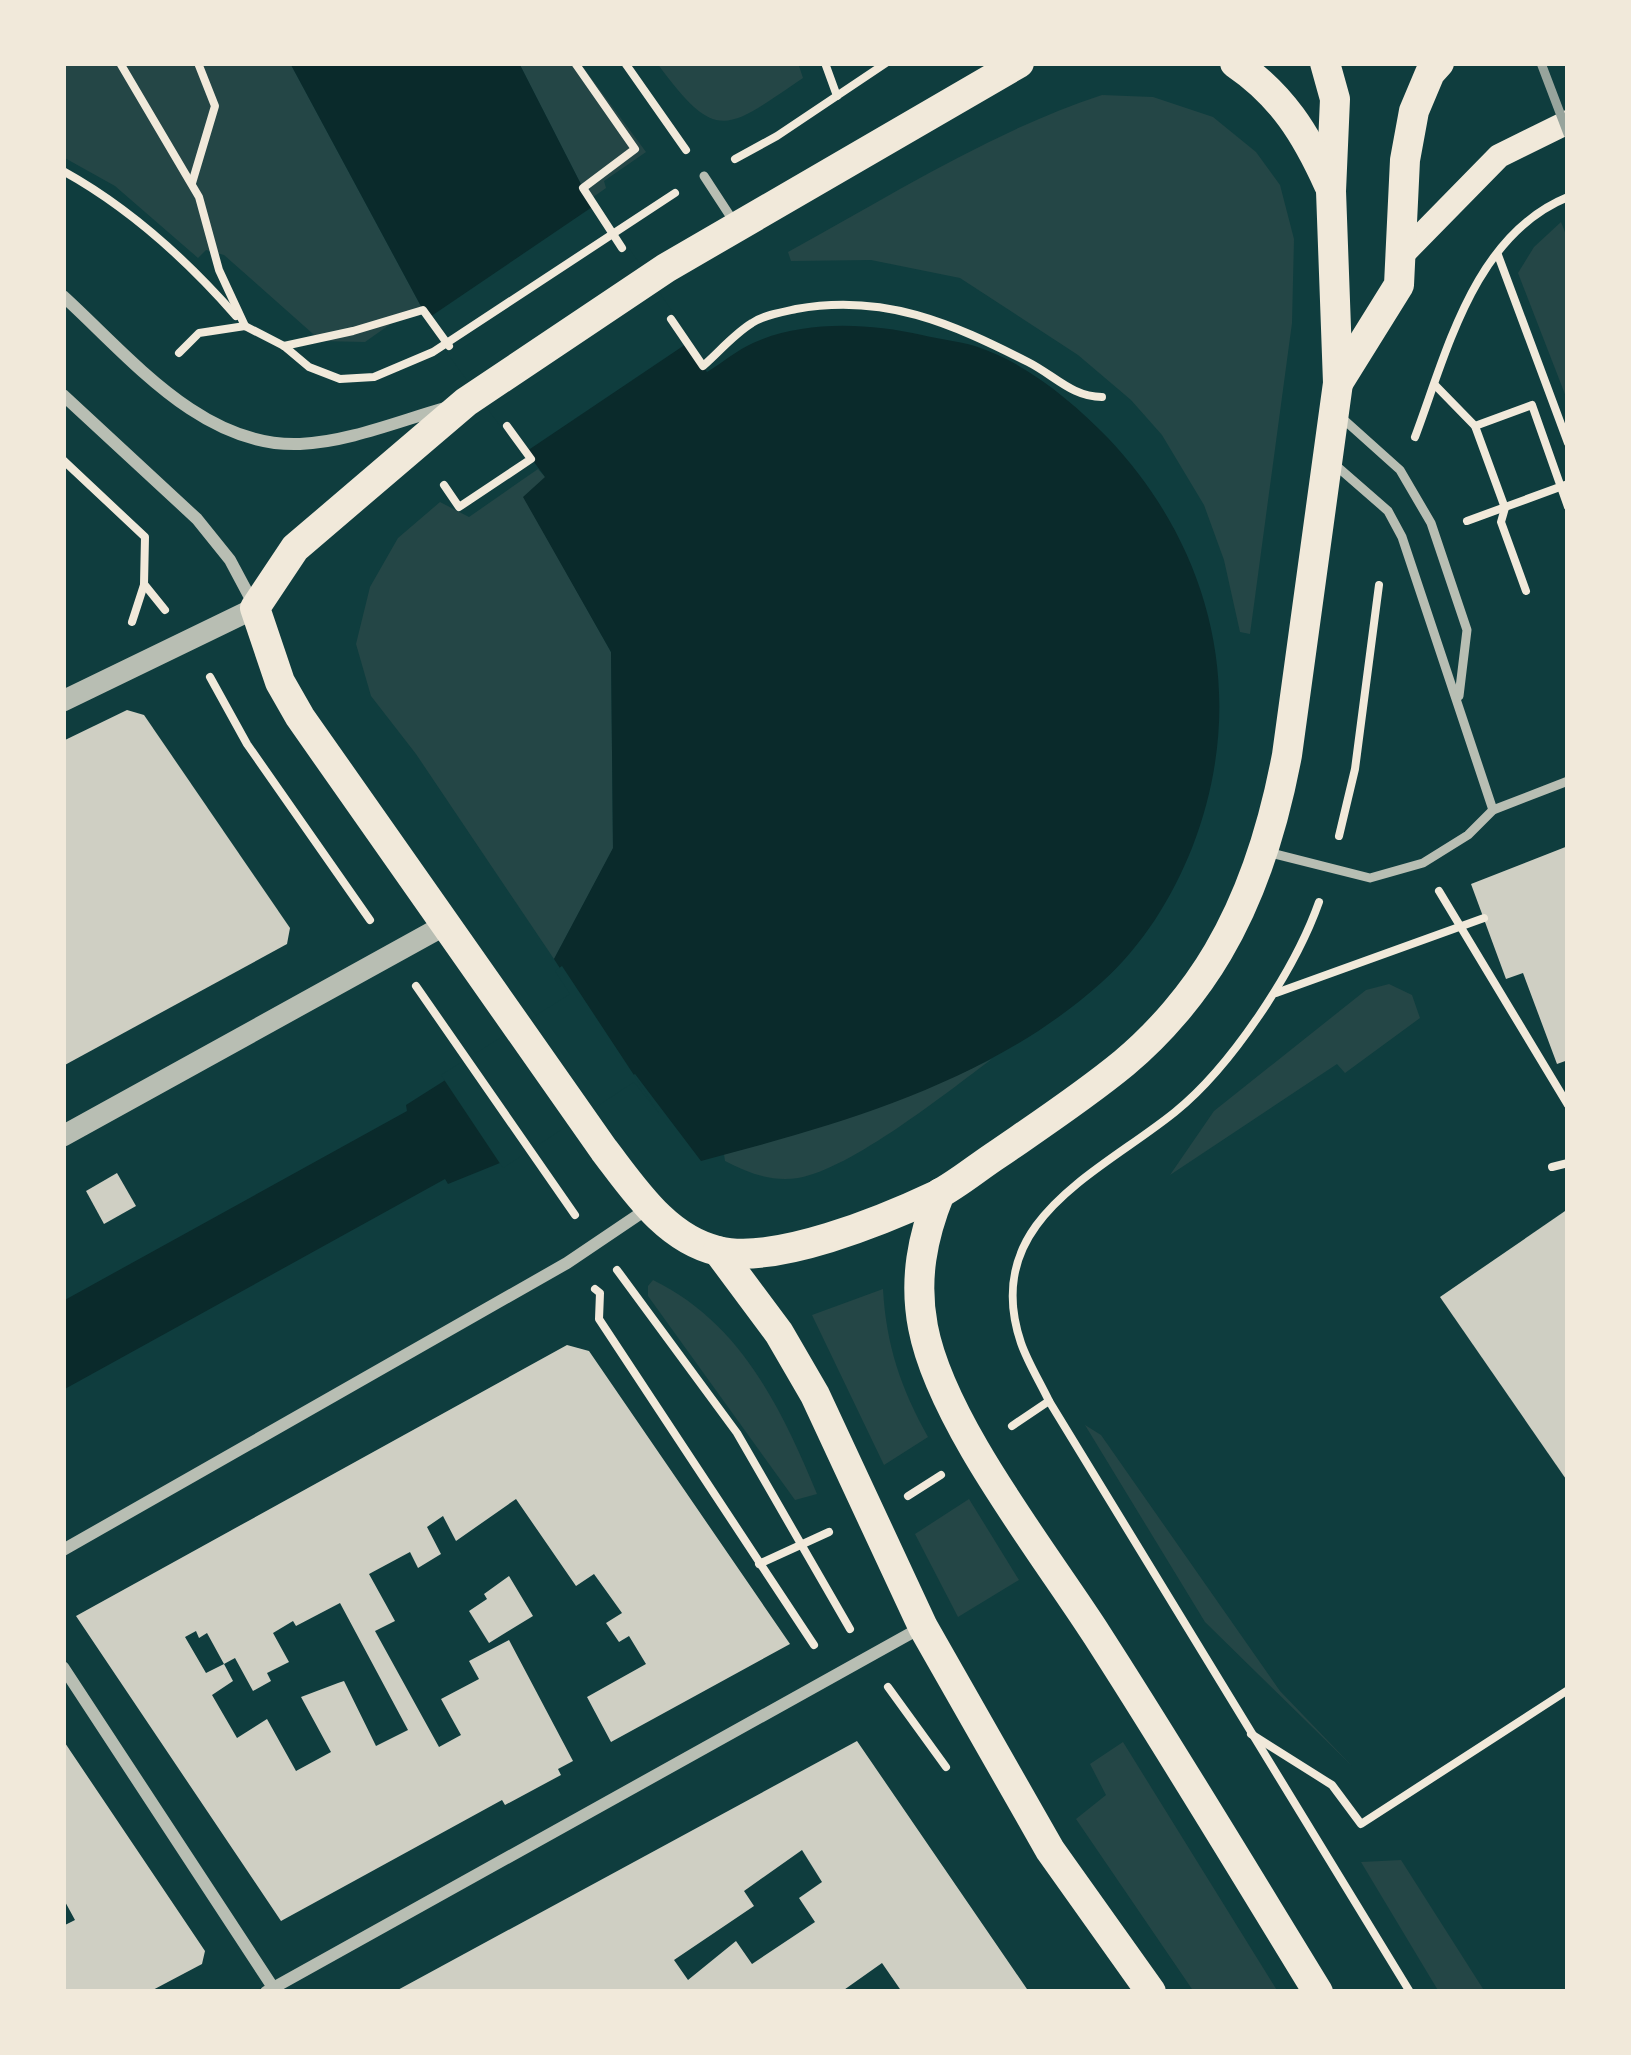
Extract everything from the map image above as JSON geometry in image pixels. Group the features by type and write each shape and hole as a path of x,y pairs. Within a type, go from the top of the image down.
{"main road":[{"path":"1019,63 666,268 466,402 295,548 255,608 280,682 300,717 604,1150 649,1207 680,1233 718,1252 779,1333 815,1395 922,1627 1050,1850 1151,1992"},
{"path":"1235,63 1285,105 1310,142 1331,190"},
{"path":"718,1252 772,1251 819,1241 940,1193 1126,1062 1174,1014 1217,955 1246,900 1264,851 1287,754 1336,397 1331,190 1335,99 1325,63"},
{"path":"1336,397 1399,285 1405,160 1414,111 1439,63"},
{"path":"1401,256 1499,156 1568,122"},
{"path":"940,1193 926,1228 918,1269 922,1325 937,1377 977,1450 1318,1992"}],"street":[{"path":"63,296 186,406 218,426 260,440 300,444 466,402"},
{"path":"63,395 197,519 230,560 255,608 63,701"},
{"path":"63,1136 445,925"},
{"path":"63,1550 567,1264 649,1207"},
{"path":"63,1667 272,1991 922,1627"}],"lane":[{"path":"704,176 737,226"},
{"path":"1336,397 1400,470 1432,523 1467,631 1458,701"},
{"path":"1328,459 1388,511 1395,524 1493,810"},
{"path":"1264,851 1370,878 1423,863 1468,835 1493,810 1568,781"}],"path":[{"path":"120,63 192,184 219,270 245,326"},
{"path":"192,184 215,106 198,63"},
{"path":"575,63 635,149 583,188"},
{"path":"625,63 704,176"},
{"path":"825,63 837,97"},
{"path":"63,171 139,220 245,326 284,346 309,367 340,379 374,377 434,352 633,218 777,136 886,63"},
{"path":"1568,197 1523,226 1497,254 1568,443"},
{"path":"703,366 753,321 827,304 888,307 956,326 1039,368 1082,397 1102,397"},
{"path":"284,346 423,310"},
{"path":"199,333 245,326"},
{"path":"1435,384 1475,426 1505,508 1501,522 1526,591"},
{"path":"1475,426 1532,406 1568,507"},
{"path":"444,485 458,507 531,459"},
{"path":"63,460 145,537 144,584 188,638 248,745 553,1183"},
{"path":"1465,522 1564,486"},
{"path":"1330,870 1355,769"},
{"path":"1423,863 1568,1105"},
{"path":"1275,993 1484,918"},
{"path":"1312,920 1275,993 1178,1109 1057,1199 1032,1227 1012,1297 1021,1342 1048,1401 1410,1992"},
{"path":"1552,1167 1568,1163"},
{"path":"596,1244 737,1433 868,1658"},
{"path":"600,1293 598,1319 834,1676"},
{"path":"893,1502 951,1468"},
{"path":"759,1564 838,1528"},
{"path":"1250,1734 1332,1785 1360,1824 1568,1690"}],"shaded area":[{"path":"63,63 290,63 423,310 409,311 365,342 321,341 224,255 206,250 198,258 115,186 63,157"},
{"path":"290,63 519,63 589,200 707,372 747,346 773,336 815,327 858,326 975,346 1030,372 1063,397 1108,438 1145,482 1197,579 1212,631 1219,684 1218,738 1209,793 1175,885 1131,952 1059,1017 964,1073 861,1114 701,1161 635,1074 500,1163 448,1184 445,1179 63,1390 63,1301 407,1111 406,1105 578,996 554,959 613,848 611,652 523,497 545,477 423,310"},
{"path":"519,63 580,63 646,152 604,181 606,188 589,200"},
{"path":"657,63 798,63 803,78 756,109 724,121 694,107"},
{"path":"1102,95 1153,97 1213,117 1256,152 1280,185 1294,239 1292,323 1250,634 1240,632 1224,560 1204,505 1162,435 1131,400 1078,355 960,278 871,260 791,261 788,252 981,146"},
{"path":"1561,222 1568,240 1568,402 1518,273 1534,247"},
{"path":"538,469 546,478 524,497 611,652 613,849 554,959 416,754 371,696 356,644 370,587 398,538 440,502 469,517"},
{"path":"1389,984 1412,995 1420,1018 1345,1073 1337,1064 1170,1175 1214,1111 1366,990"},
{"path":"992,1059 898,1128 820,1172 778,1179 725,1161 724,1154 860,1113"},
{"path":"653,1280 711,1319 734,1344 789,1430 817,1494 795,1500 648,1296"},
{"path":"883,1289 896,1366 928,1437 884,1465 812,1315"},
{"path":"1085,1425 1101,1435 1280,1691 1352,1766 1205,1622"},
{"path":"969,1499 1019,1580 958,1617 915,1534"},
{"path":"1123,1742 1278,1992 1194,1992 1076,1819 1106,1795 1090,1764"},
{"path":"1401,1860 1485,1992 1439,1992 1361,1862"}],"pier":[{"path":"598,203 692,340 521,455 424,321"},
{"path":"562,966 659,1113 634,1082 503,1168 441,1075 570,994 555,971"}],"building":[{"path":"127,710 144,715 290,928 287,944 63,1066 63,741"},
{"path":"1568,846 1568,1060 1557,1064 1523,973 1506,979 1471,884"},
{"path":"117,1173 136,1206 104,1224 86,1191"},
{"path":"1568,1209 1568,1482 1440,1297"},
{"path":"567,1345 589,1351 790,1644 611,1742 587,1697 646,1664 629,1636 619,1642 606,1623 622,1613 594,1574 576,1586 516,1499 456,1541 443,1516 427,1527 441,1554 418,1568 410,1552 369,1574 395,1621 375,1631 439,1747 461,1735 441,1699 479,1679 469,1661 509,1640 573,1761 558,1769 561,1775 505,1805 502,1800 281,1921 76,1616","holes":["340,1603 408,1730 376,1746 344,1681 338,1683 301,1697 331,1752 296,1771 267,1719 237,1738 212,1695 233,1681 224,1664 235,1658 253,1691 271,1681 267,1673 289,1662 273,1633","196,1631 199,1638 207,1633 224,1664 206,1673 185,1637"]},
{"path":"509,1576 533,1616 489,1643 469,1611"},
{"path":"63,1740 205,1951 202,1964 149,1992 63,1992 63,1926 75,1920 63,1898"},
{"path":"857,1741 1029,1992 902,1992 882,1963 841,1992 394,1992","holes":["802,1850 822,1882 799,1898 815,1922 752,1964 736,1941 688,1980 674,1960 754,1906 744,1891"]}],"railway":[{"path":"1541,63 1568,134"}]}
